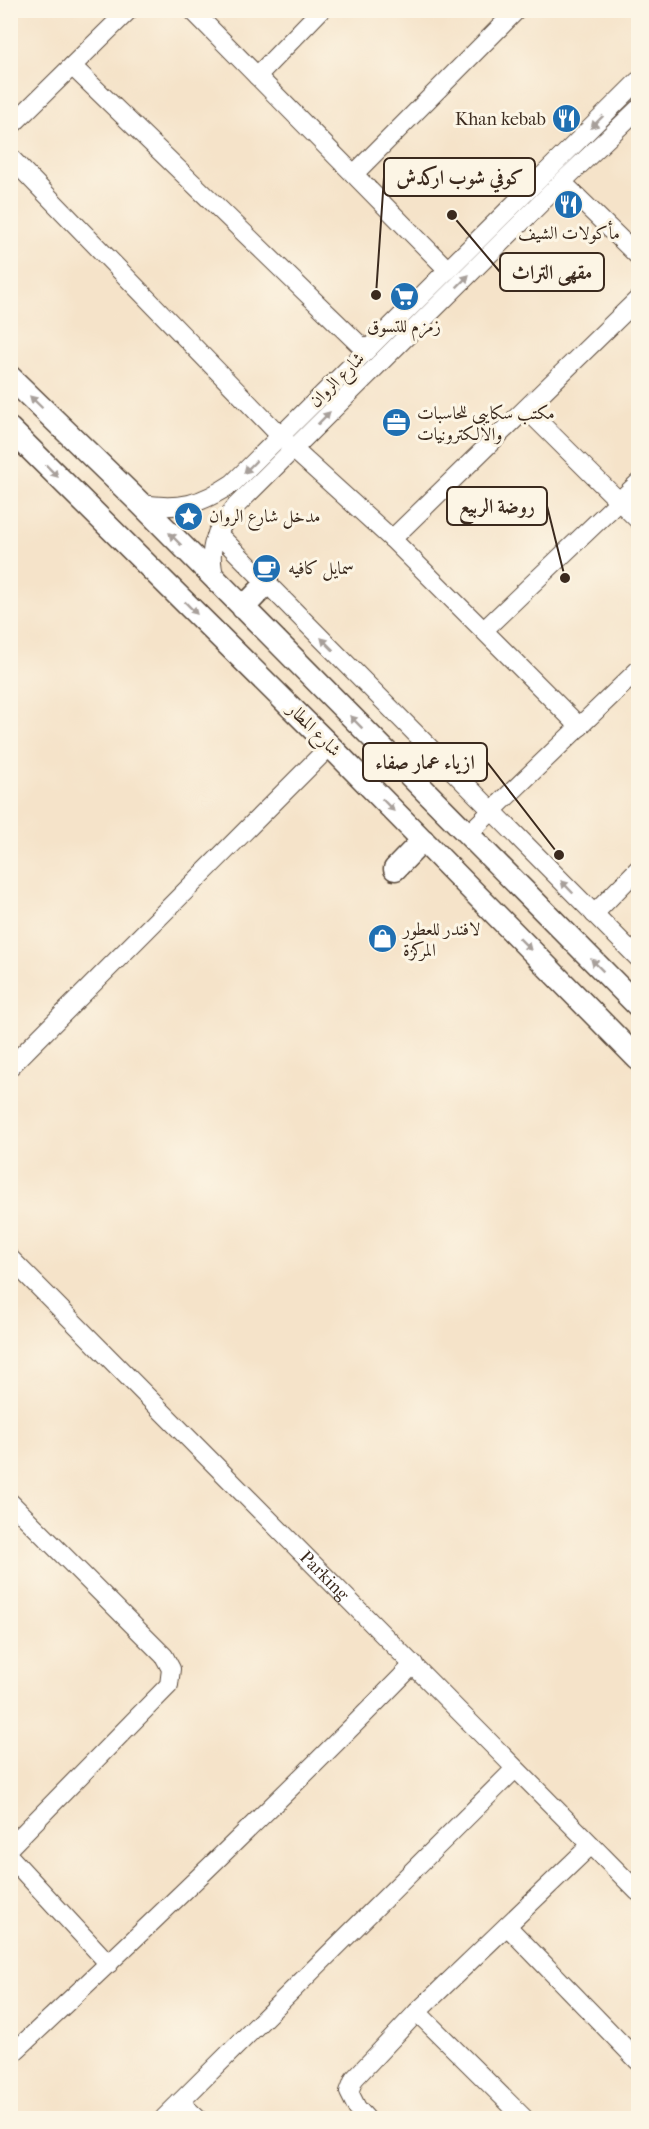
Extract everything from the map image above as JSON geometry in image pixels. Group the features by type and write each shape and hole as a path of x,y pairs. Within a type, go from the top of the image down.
{"main road":[{"name":"شارع المطار","path":"10,377 141,504 639,1006"},
{"name":"شارع المطار","path":"10,429 330,746 639,1059"},
{"path":"243,608 267,584"},
{"path":"394,869 423,840"}],"street":[{"path":"10,127 129,10"},
{"path":"192,10 448,270"},
{"path":"257,76 321,10"},
{"path":"354,174 517,10"},
{"path":"72,66 366,351"},
{"name":"شارع الروان","path":"215,579 210,561 217,533 287,442 366,351 639,81"},
{"name":"شارع الروان","path":"141,504 166,508 184,506 218,493 287,442 639,109"},
{"path":"10,157 287,442 392,539 580,727"},
{"path":"562,182 639,256"},
{"path":"392,539 639,299"},
{"path":"525,409 639,520"},
{"path":"484,630 639,483"},
{"path":"217,533 639,958"},
{"path":"468,834 639,670"},
{"path":"10,1067 330,746"},
{"path":"594,914 639,869"},
{"name":"Parking","path":"10,1258 639,1892"},
{"path":"10,1502 164,1656 171,1669 169,1685 10,1846"},
{"path":"12,2050 109,1964 340,1740 414,1664"},
{"path":"164,2118 515,1769"},
{"path":"366,2118 357,2108 349,2092 354,2079 417,2012 591,1845"},
{"path":"10,1857 109,1964"},
{"path":"507,1926 639,2061"},
{"path":"417,2012 524,2118"},
{"path":"180,2102 198,2118"}],"place":[{"name":"Khan kebab","path":"567,119"},
{"name":"مأكولات الشيف","path":"569,204"},
{"name":"مقهى التراث","path":"452,215"},
{"name":"كوفي شوب اركدش","path":"376,295"},
{"name":"زمزم للتسوق","path":"404,297"},
{"name":"مكتب سكايبي للحاسبات والالكترونيات","path":"396,423"},
{"name":"مدخل شارع الروان","path":"188,516"},
{"name":"سمايل كافيه","path":"267,568"},
{"name":"روضة الربيع","path":"565,578"},
{"name":"ازياء عمار صفاء","path":"559,855"},
{"name":"لافندر للعطور المركزة","path":"382,939"}]}
